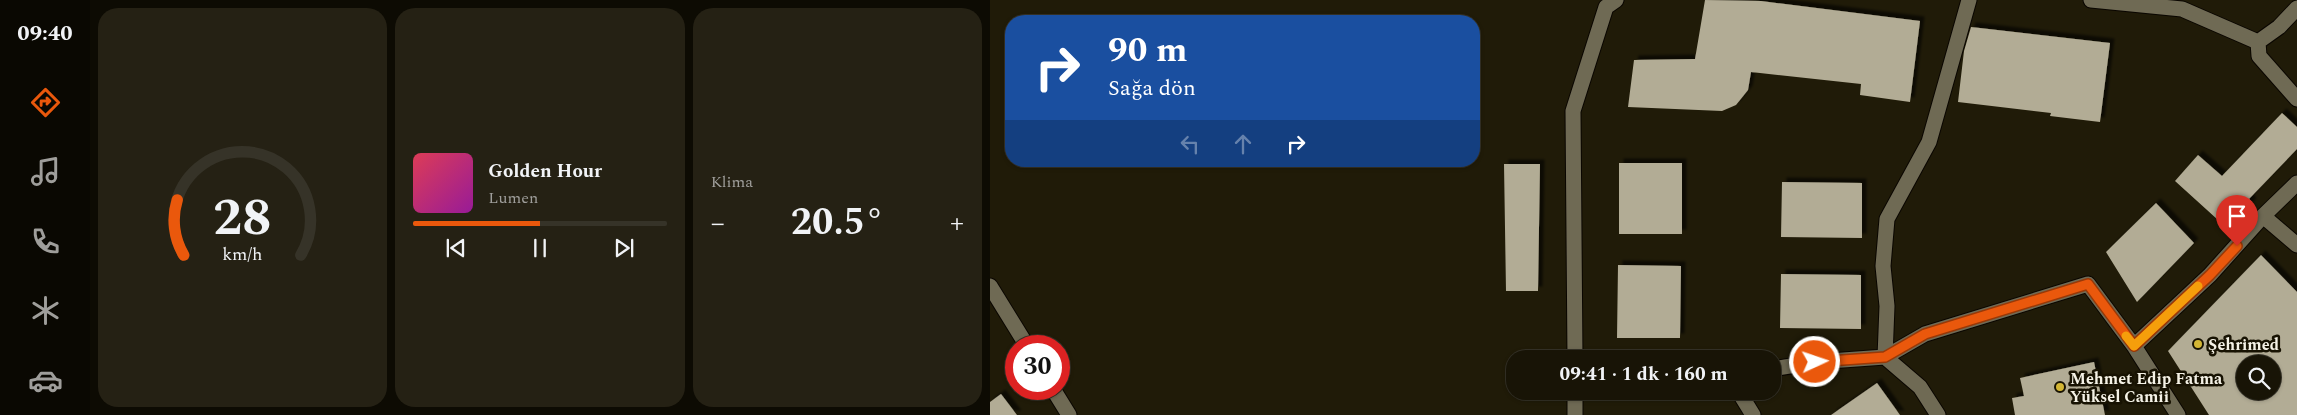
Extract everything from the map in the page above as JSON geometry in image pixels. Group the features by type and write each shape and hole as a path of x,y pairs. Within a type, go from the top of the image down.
{"street":[{"path":"1575,350 1573,111 1606,7 1616,0"},
{"path":"1885,357 1887,306 1883,266 1886,218 1929,142 1970,0"},
{"path":"2091,0 2182,9 2258,42"},
{"path":"2258,42 2280,27 2297,8"},
{"path":"2258,42 2259,56 2297,99"},
{"path":"2134,346 2210,275 2263,216 2297,183"},
{"path":"2263,216 2297,245"},
{"path":"1781,368 1815,362 1885,357 1925,334 2088,284 2134,346 2178,415"},
{"path":"990,286 1020,335"},
{"path":"1885,357 1920,387 1938,415"},
{"path":"1060,400 1069,415"},
{"path":"1575,400 1576,415"},
{"path":"1744,400 1753,415"}],"building":[{"path":"1705,0 1761,1 1920,21 1910,102 1860,95 1861,84 1751,72 1748,90 1736,105 1722,111 1628,107 1634,60 1695,59"},
{"path":"1971,27 2110,43 2100,122 2050,116 2051,113 1958,102 1964,51"},
{"path":"2282,113 2297,127 2297,149 2249,199 2252,202 2228,229 2175,181 2198,155 2222,176"},
{"path":"1619,163 1682,163 1682,234 1619,234"},
{"path":"1504,164 1540,164 1538,291 1506,291"},
{"path":"1782,182 1862,183 1862,238 1781,237"},
{"path":"2156,203 2194,243 2137,302 2106,252"},
{"path":"2261,255 2297,292 2297,415 2209,415 2168,351"},
{"path":"1618,265 1681,266 1680,338 1617,338"},
{"path":"1781,274 1861,275 1861,329 1780,328"},
{"name":"Mehmet Edip Fatma Yüksel Camii","path":"2094,362 2105,415 2015,415 2012,398 2024,396 2020,378"},
{"path":"1877,383 1900,415 1831,415"},
{"path":"1001,394 1017,415 990,415 990,402"}],"slow traffic":[{"path":"2126,336 2134,346 2198,286"}],"place":[{"name":"Şehrimed","path":"2198,344"},
{"name":"Mehmet Edip Fatma Yüksel Camii","path":"2060,387"}],"route":[{"path":"1815,362 1885,357 1925,334 2088,284 2134,346 2210,275 2237,246"}]}
